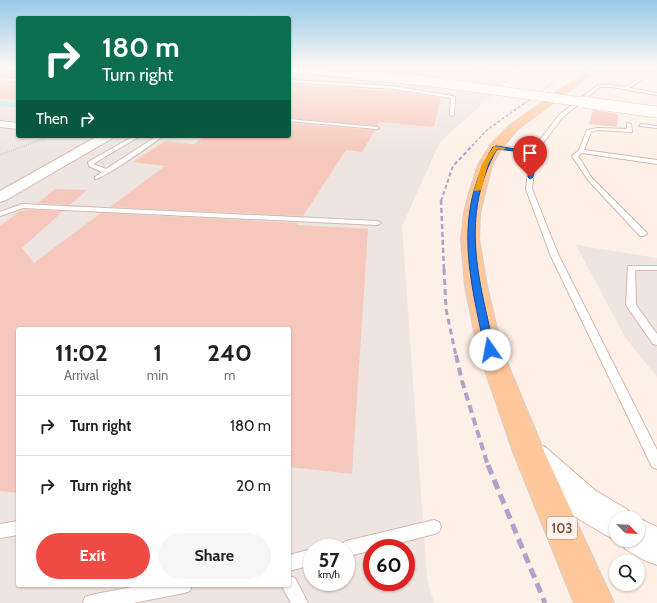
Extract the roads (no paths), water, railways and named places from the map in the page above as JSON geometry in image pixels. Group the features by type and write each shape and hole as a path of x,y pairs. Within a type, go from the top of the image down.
{"main road":[{"name":"103","path":"547,96 505,136 485,164 472,213 470,239 476,286 490,350 529,452 594,603"},
{"path":"524,119 556,96"}],"street":[{"path":"539,96 657,112"},
{"path":"561,96 657,109"},
{"path":"0,124 16,126"},
{"path":"0,198 104,138"},
{"path":"529,452 584,502 609,518"},
{"path":"645,540 657,548"}],"lane":[{"path":"450,96 453,97 452,115"},
{"path":"586,96 561,116 533,152 529,189 554,254 657,463"},
{"path":"291,120 377,128"},
{"path":"629,124 630,131 598,129 589,131 581,151 576,156 590,179 643,234"},
{"path":"641,125 657,127"},
{"path":"107,172 90,166 90,163 134,138"},
{"path":"97,178 157,138"},
{"path":"496,147 533,152"},
{"path":"581,151 657,162"},
{"path":"0,214 22,206 377,223"},
{"path":"657,268 631,268 632,305 657,341"},
{"path":"355,547 434,527"},
{"path":"0,531 16,528"},
{"path":"291,562 303,559"},
{"path":"91,603 174,587"},
{"path":"291,587 300,603"}],"waterway":[{"path":"0,103 16,105"}],"railway":[{"path":"525,103 534,96"},
{"path":"472,146 487,130 526,102"},
{"path":"441,201 453,166 473,145"},
{"path":"441,201 444,270"},
{"path":"444,269 446,309 456,356"},
{"path":"456,355 462,381 488,466"},
{"path":"488,465 545,603"}]}
